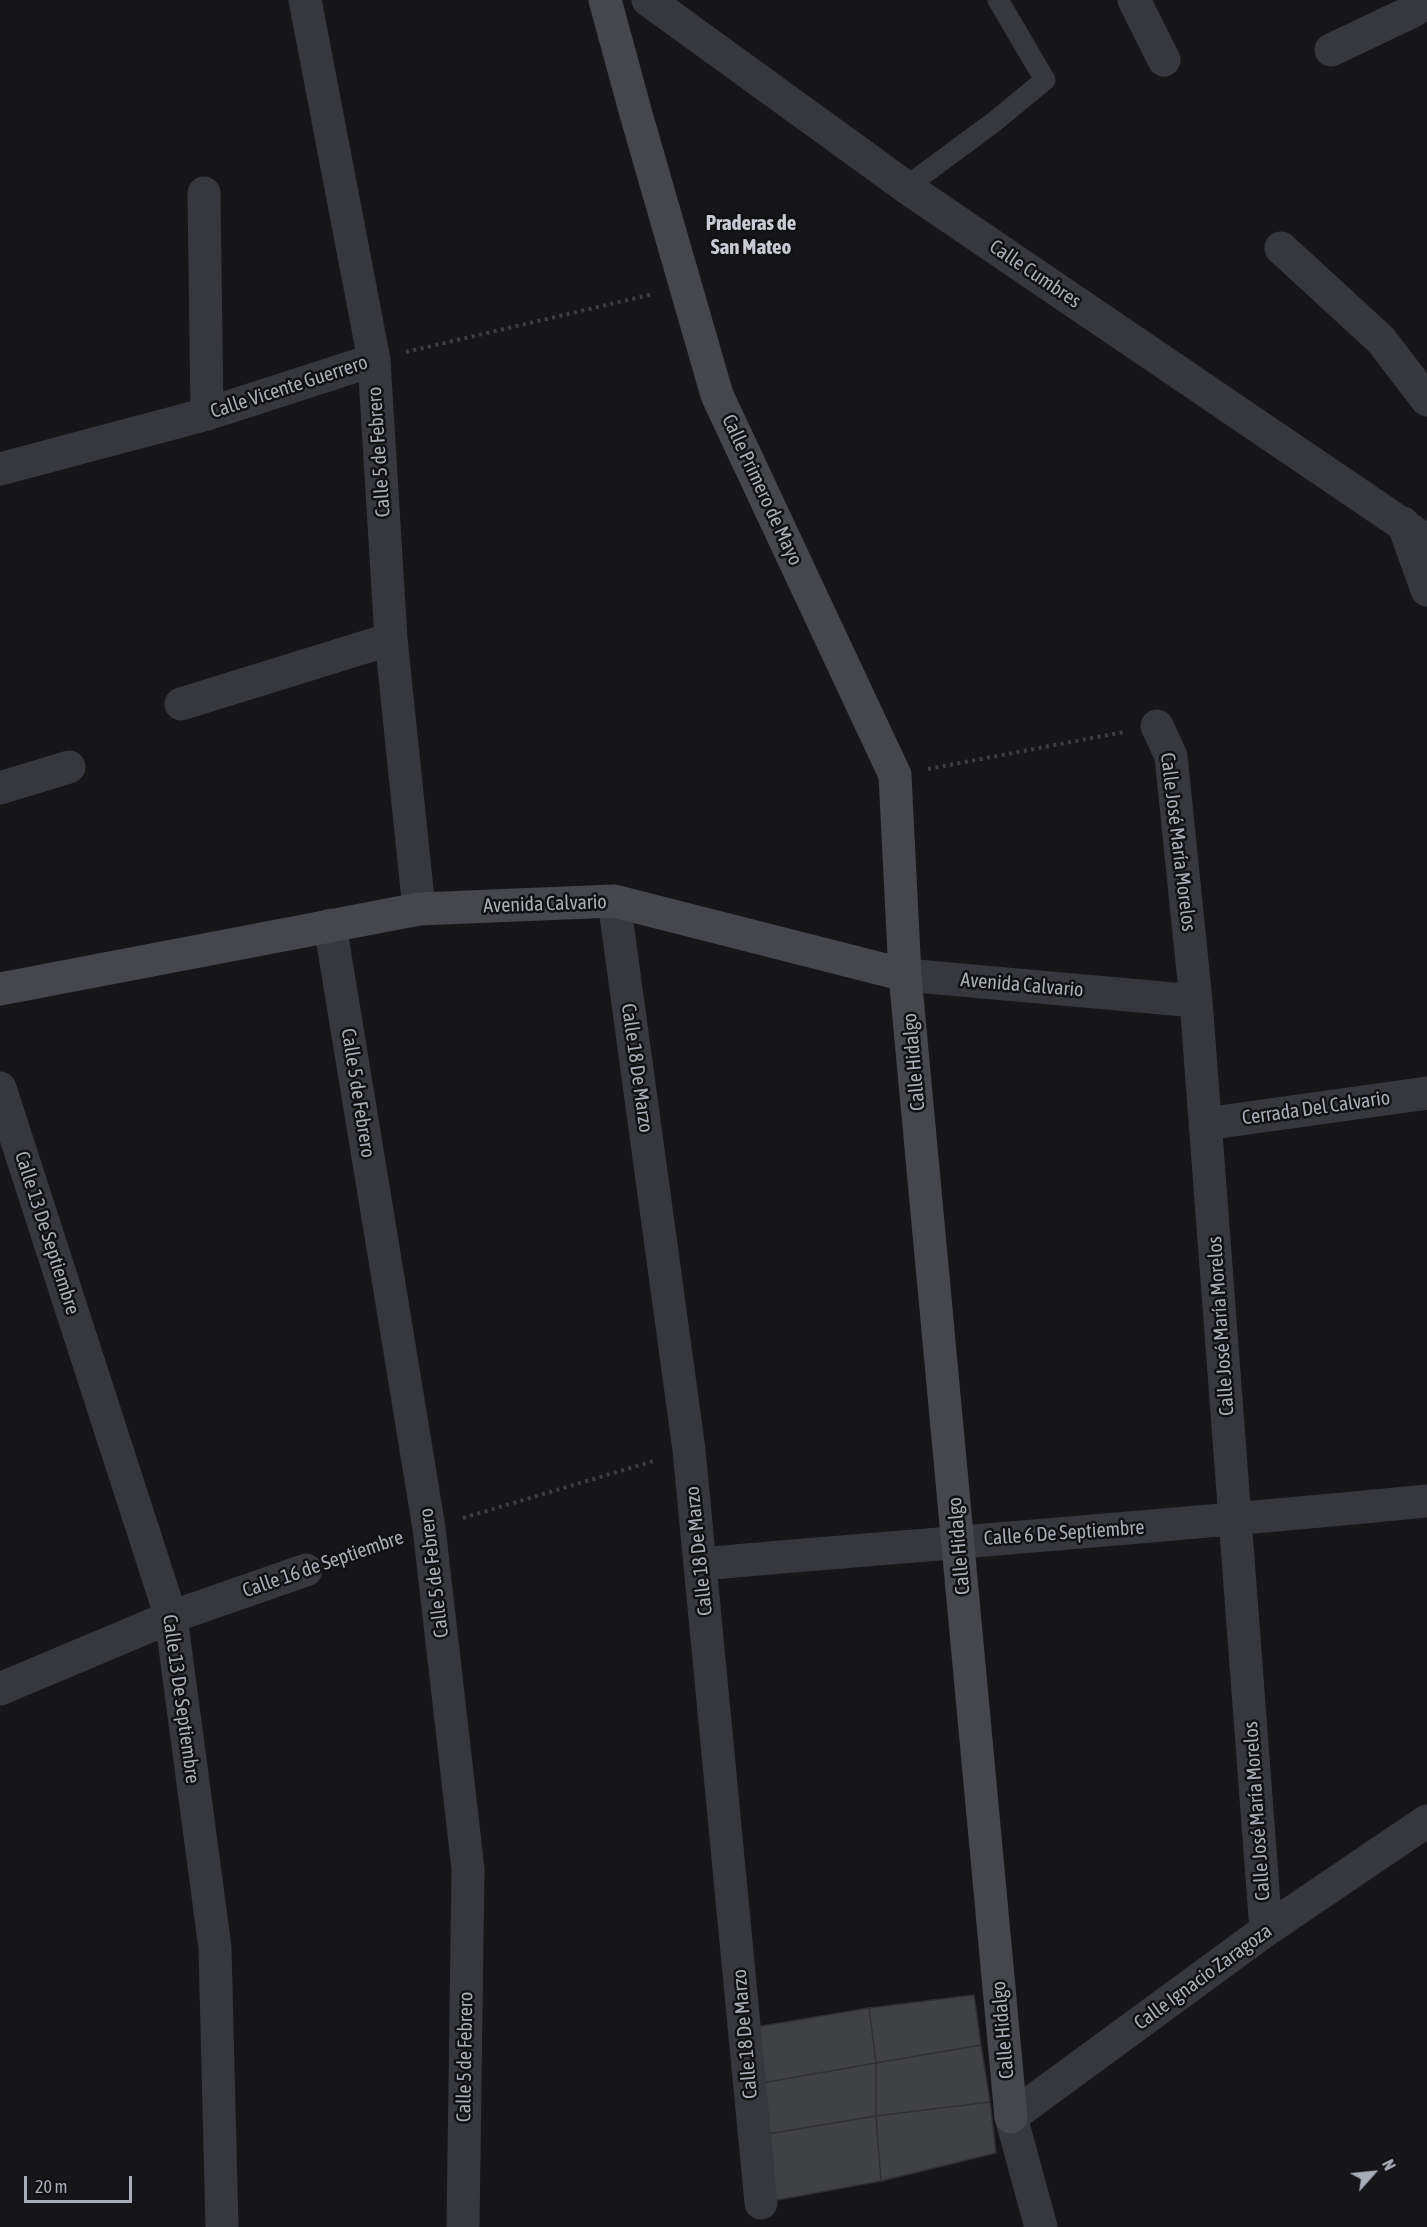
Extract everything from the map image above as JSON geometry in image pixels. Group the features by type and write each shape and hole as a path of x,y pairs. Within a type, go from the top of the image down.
{"street":[{"name":"Calle 5 de Febrero","path":"305,0 374,360 391,639 419,909"},
{"name":"Calle Primero de Mayo","path":"605,0 717,395 895,775 906,975"},
{"name":"Calle Cumbres","path":"648,0 906,187 1415,532"},
{"path":"1134,0 1164,60"},
{"path":"1331,50 1418,11"},
{"path":"204,193 207,414"},
{"path":"1281,248 1381,340 1427,400"},
{"name":"Calle Vicente Guerrero","path":"0,469 207,414 374,360"},
{"path":"1415,532 1427,590"},
{"path":"181,704 391,639"},
{"name":"Calle José María Morelos","path":"1157,726 1171,756 1196,1001 1266,1930"},
{"path":"0,788 69,767"},
{"name":"Avenida Calvario","path":"0,989 419,909 614,901 906,975 1196,1001"},
{"name":"Calle 18 De Marzo","path":"614,901 689,1450 761,2203"},
{"name":"Calle 5 de Febrero","path":"330,925 429,1528 468,1869 463,2227"},
{"name":"Calle Hidalgo","path":"906,975 1011,2117"},
{"name":"Calle 13 De Septiembre","path":"0,1088 171,1617 215,1948 222,2227"},
{"name":"Cerrada Del Calvario","path":"1205,1124 1427,1093"},
{"name":"Calle 6 De Septiembre","path":"700,1564 1236,1520 1427,1501"},
{"name":"Calle 16 de Septiembre","path":"0,1689 171,1617 306,1570"},
{"name":"Calle Ignacio Zaragoza","path":"1011,2117 1266,1930 1427,1821"},
{"path":"1011,2117 1041,2227"}],"lane":[{"path":"906,187 994,122 1045,80 998,0"}],"path":[{"name":"Calle Vicente Guerrero","path":"374,360 686,286"},
{"path":"895,775 1157,726"},
{"name":"Calle 16 de Septiembre","path":"306,1570 429,1528 689,1450"}],"building":[{"path":"974,1995 981,2045 876,2063 869,2008"},
{"path":"869,2008 876,2063 750,2085 744,2029"},
{"path":"981,2045 990,2102 876,2116 876,2063"},
{"path":"876,2063 876,2116 755,2136 750,2085"},
{"path":"990,2102 996,2153 881,2181 876,2116"},
{"path":"876,2116 881,2181 761,2203 755,2136"}],"district":[{"name":"Praderas de San Mateo","path":"751,235"}]}
